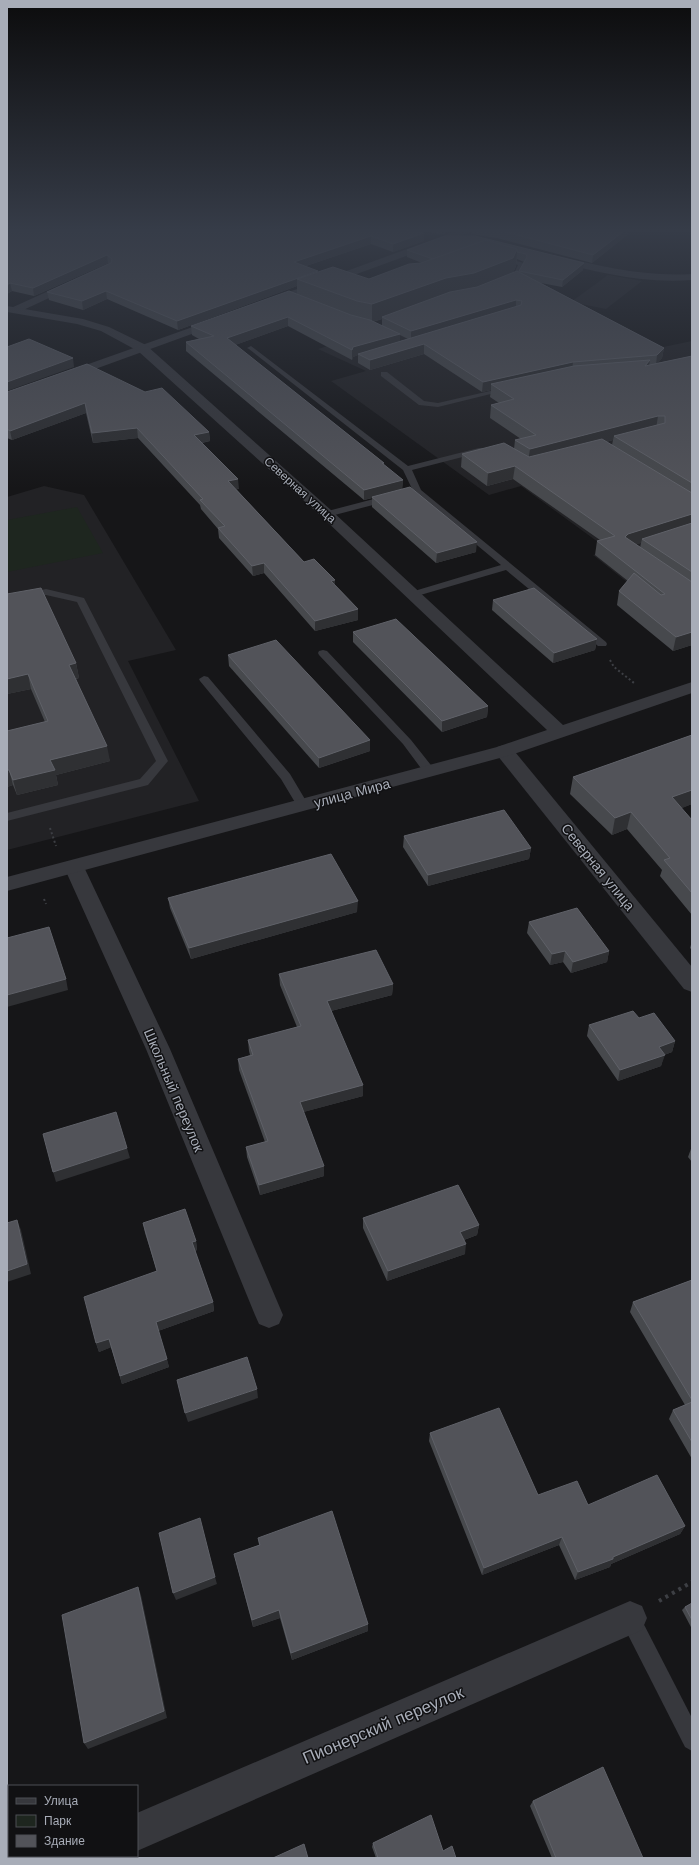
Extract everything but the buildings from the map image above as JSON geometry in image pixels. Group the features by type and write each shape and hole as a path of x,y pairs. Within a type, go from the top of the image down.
{"street":[{"name":"Северная улица","path":"45,315 79,321 105,329 142,348 327,514 560,732"},
{"path":"7,397 231,316"},
{"name":"улица Мира","path":"7,884 504,751 692,687"},
{"name":"Северная улица","path":"504,751 692,983"},
{"name":"Школьный переулок","path":"74,867 158,1049 269,1315"},
{"name":"Пионерский переулок","path":"138,1832 630,1618"}],"lane":[{"path":"251,348 407,469 414,492 510,566 602,644"},
{"path":"384,374 422,403 438,405 512,388"},
{"path":"407,469 489,448"},
{"path":"327,514 394,497"},
{"path":"414,594 510,566"},
{"path":"7,600 46,592 80,600 162,760 144,782 7,817"},
{"path":"324,653 408,742 430,772"},
{"path":"204,680 286,777 303,806"},
{"path":"630,1618 692,1740"}],"path":[{"path":"602,644 614,667 634,684"},
{"path":"630,1618 692,1582"}],"shaded area":[{"path":"426,315 588,315 663,347 692,341 692,634 593,555 609,550 521,486 489,495 331,381 366,371 318,349"},
{"path":"44,486 84,495 176,650 128,661 199,801 7,850 7,497"}],"green space":[{"path":"77,507 103,553 7,572 7,520"}]}
